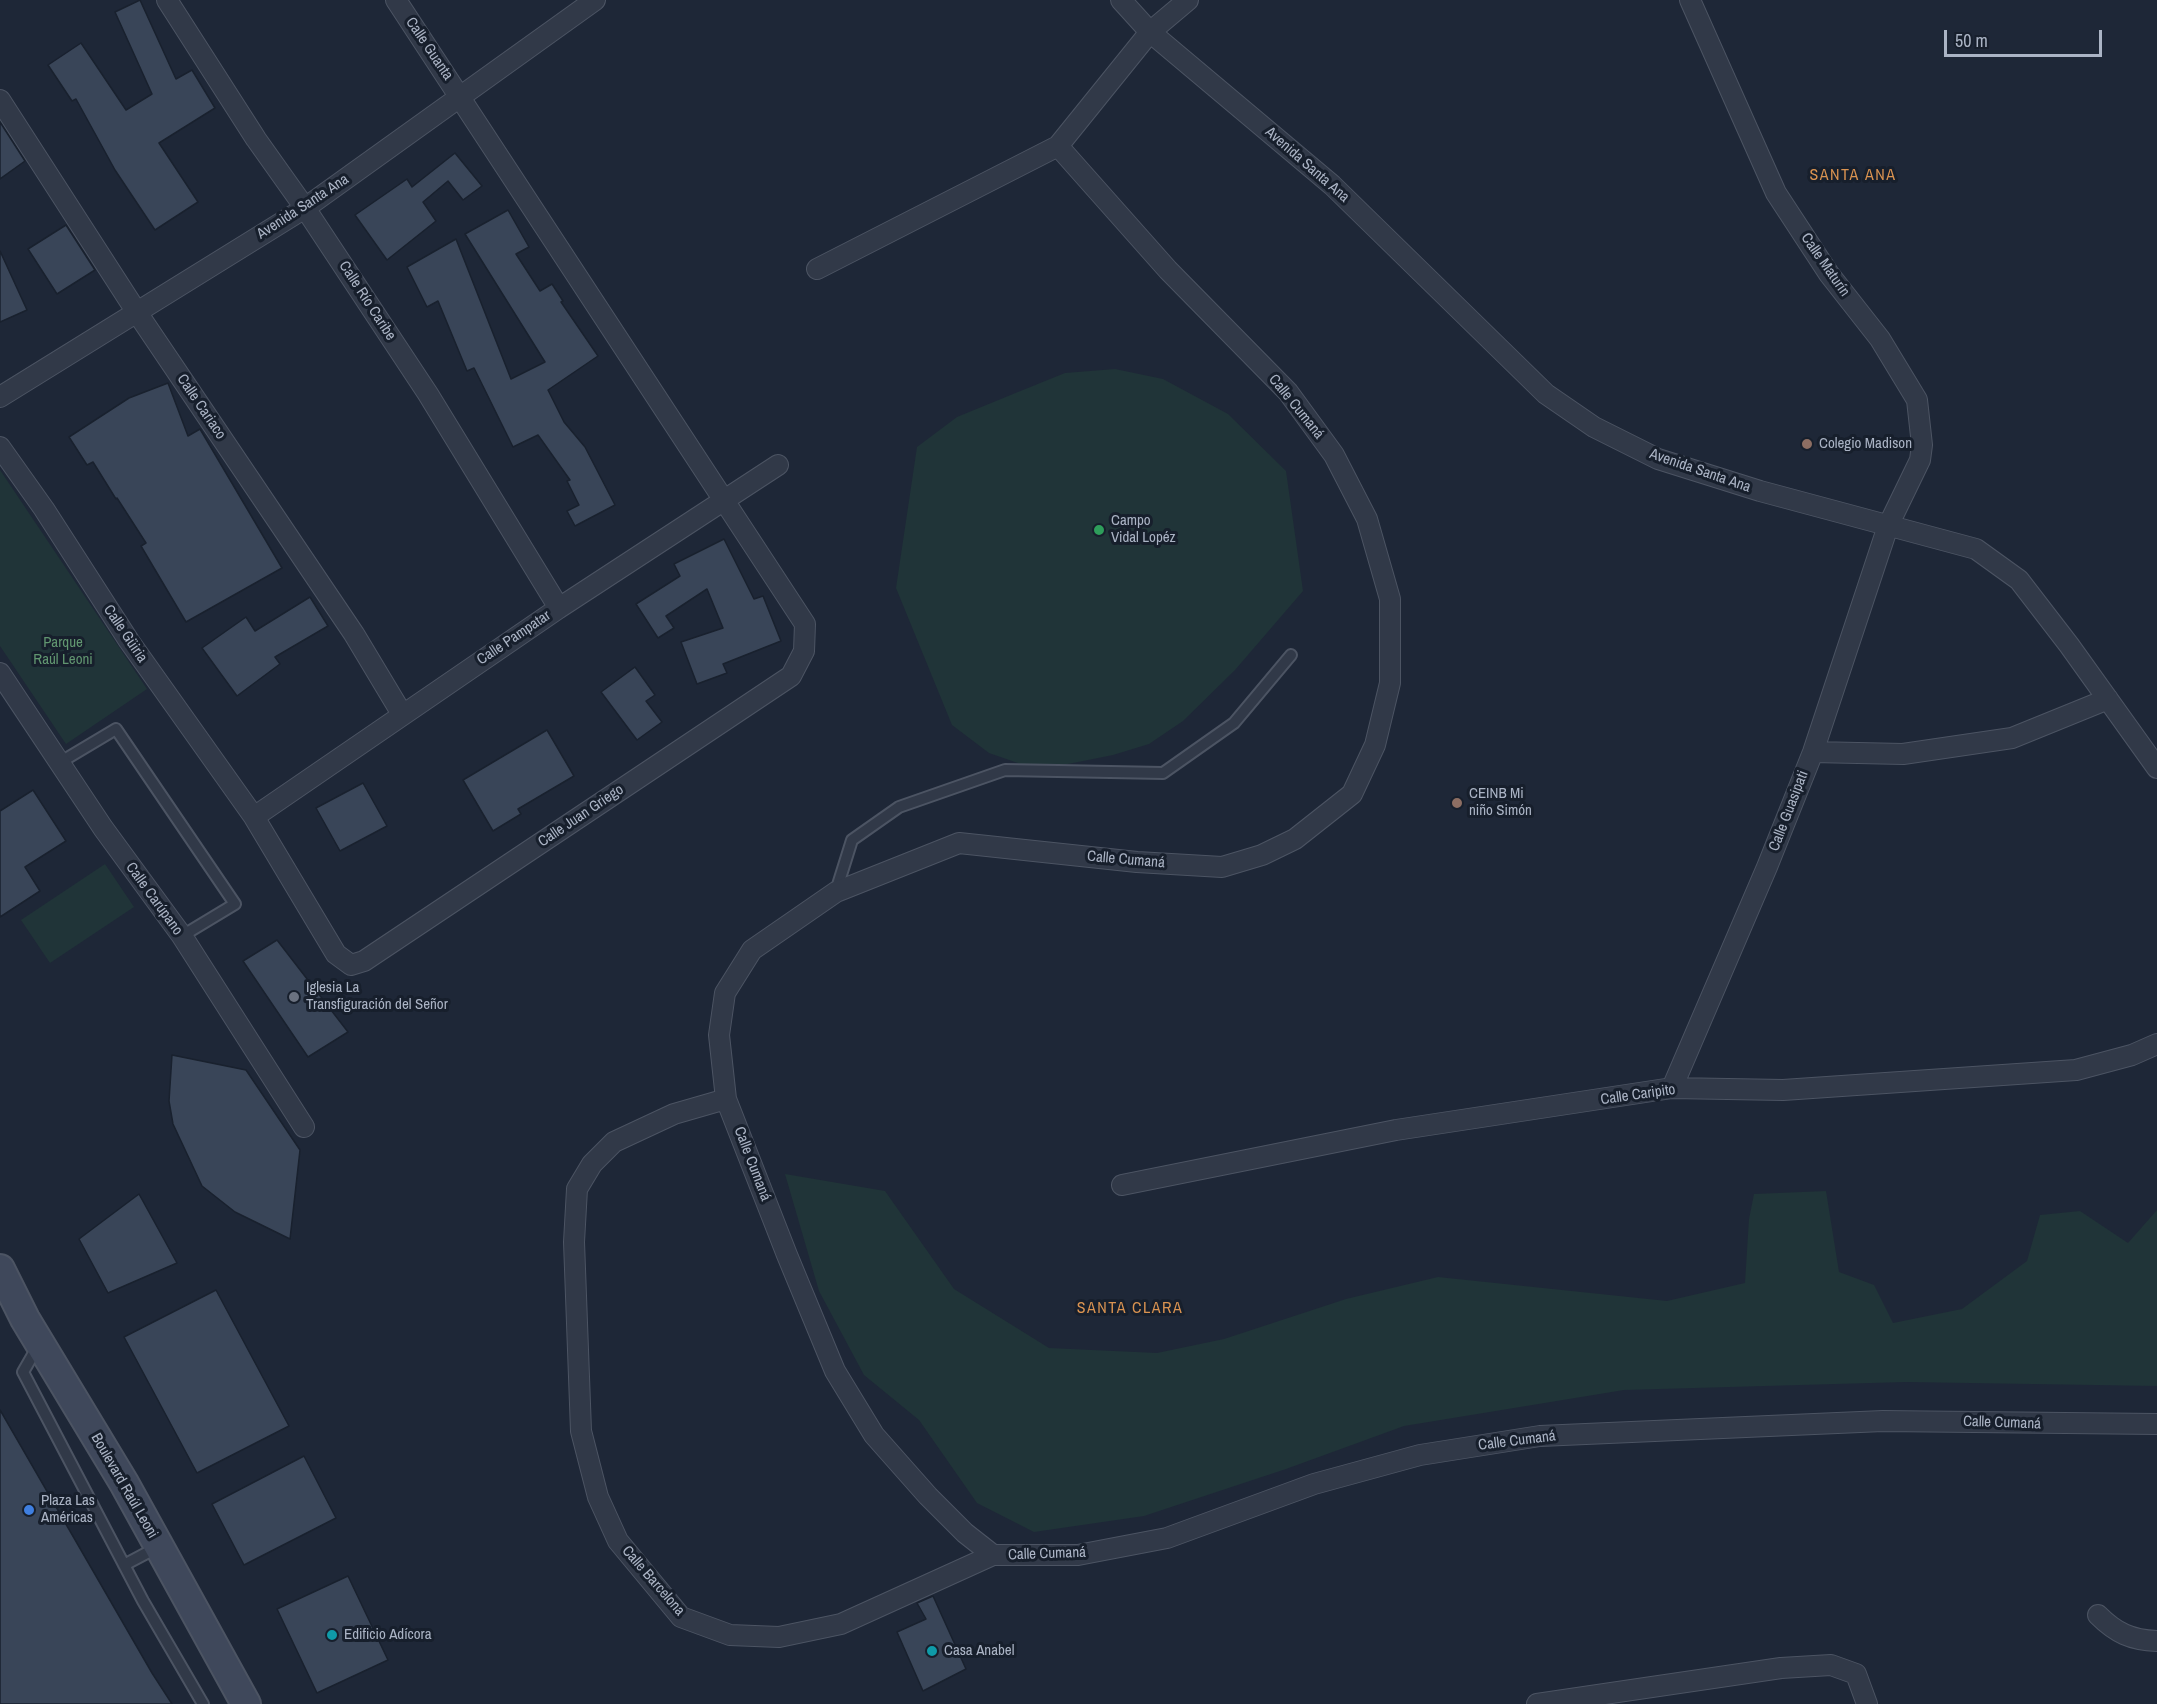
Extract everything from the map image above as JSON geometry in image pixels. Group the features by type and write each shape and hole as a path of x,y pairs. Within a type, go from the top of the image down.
{"main road":[{"name":"Boulevard Raúl Leoni","path":"0,1269 25,1319 159,1546 246,1704"},
{"path":"0,1301 25,1319"}],"street":[{"name":"Calle Río Caribe","path":"167,0 256,139 305,208 428,394 559,608"},
{"name":"Calle Guanta","path":"396,0 725,502"},
{"name":"Avenida Santa Ana","path":"0,397 305,208 595,0"},
{"name":"Avenida Santa Ana","path":"1121,0 1150,32 1332,185 1546,394 1594,427 1658,459 1760,491 1976,549 2019,580 2157,768"},
{"path":"818,269 1058,146 1150,32 1188,0"},
{"name":"Calle Maturín","path":"1690,0 1776,193 1829,273 1880,339 1917,400 1922,445 1920,460 1888,526"},
{"name":"Calle Cariaco","path":"0,100 136,311 354,634 402,714"},
{"name":"Calle Cumaná","path":"1058,146 1168,270 1288,392 1334,455 1367,519 1390,598 1390,683 1375,745 1352,794 1295,839 1262,855 1222,867 1137,862 959,843 836,892 752,950 725,993 719,1035 726,1099 835,1371 874,1435 928,1496 965,1533 993,1555 1078,1555 1167,1538 1314,1484 1420,1455 1540,1436 1882,1421 2157,1424"},
{"name":"Calle Güiria","path":"0,447 44,509 129,640 254,817"},
{"name":"Calle Pampatar","path":"254,817 559,608 725,502 778,465"},
{"name":"Calle Juan Griego","path":"254,817 336,954 351,965 364,961 791,676 804,651 805,624 725,502"},
{"name":"Calle Guasipati","path":"1672,1088 1767,867 1812,752 1888,526"},
{"name":"Calle Carúpano","path":"0,673 59,763 182,936 304,1127"},
{"path":"1812,752 1903,754 2012,738 2108,699"},
{"name":"Calle Caripito","path":"1122,1185 1396,1130 1672,1088 1783,1090 2076,1070 2132,1055 2157,1044"},
{"name":"Calle Barcelona","path":"726,1099 674,1114 614,1142 592,1164 577,1189 574,1242 581,1431 598,1497 618,1541 681,1617 730,1635 779,1637 841,1624 993,1555"},
{"path":"2098,1615 2111,1629 2135,1640 2157,1641"},
{"path":"1537,1704 1781,1668 1831,1665 1856,1674 1867,1704"}],"lane":[{"path":"836,892 852,840 899,807 1005,770 1162,773 1234,723 1291,655"},
{"path":"59,763 116,729 235,904 182,936"},
{"path":"40,1343 29,1357 23,1372 124,1565 202,1704"},
{"path":"124,1565 159,1546"}],"green space":[{"name":"Campo Vidal Lopéz","path":"1115,369 1163,379 1228,414 1286,471 1303,591 1235,670 1183,721 1149,744 1113,755 1038,770 989,753 952,725 896,588 917,447 957,417 1065,373"},
{"name":"Parque Raúl Leoni","path":"0,470 147,689 66,744 0,646"},
{"path":"105,864 134,907 50,963 21,920"},
{"path":"785,1174 885,1191 954,1289 1049,1348 1157,1353 1224,1339 1346,1299 1438,1277 1667,1301 1745,1283 1749,1219 1754,1194 1826,1191 1839,1272 1874,1285 1893,1323 1962,1309 2027,1261 2040,1215 2080,1211 2128,1243 2157,1210 2157,1386 1906,1382 1624,1390 1404,1426 1286,1469 1144,1516 1034,1532 977,1503 919,1420 864,1375 819,1291"}],"building":[{"path":"140,0 176,79 192,70 215,108 159,143 198,202 155,230 115,170 76,99 72,101 48,65 81,43 126,110 152,94 115,12"},
{"path":"0,122 25,161 0,179"},
{"path":"455,153 482,186 463,200 448,181 423,202 436,221 387,260 355,215 407,179 412,187"},
{"path":"508,210 529,247 516,254 540,291 552,284 563,301 561,302 598,356 548,390 564,422 585,447 615,505 575,526 567,511 579,505 567,481 570,480 538,435 513,447 474,368 467,371 438,301 427,307 407,267 456,239 511,379 545,362 465,234"},
{"path":"66,225 95,270 57,294 28,249"},
{"path":"0,251 27,310 0,322"},
{"path":"168,383 188,436 200,429 282,568 186,622 141,546 146,543 93,462 87,465 69,437 129,398"},
{"path":"724,539 754,599 763,596 781,641 723,664 727,673 697,684 681,642 723,628 707,589 666,616 674,628 658,638 636,604 680,576 674,564"},
{"path":"310,597 328,626 275,657 280,664 237,696 202,648 246,617 255,631"},
{"path":"635,667 655,695 646,701 662,722 637,740 601,692"},
{"path":"547,730 574,776 518,809 521,814 493,831 463,780"},
{"path":"363,783 387,826 340,851 316,808"},
{"path":"33,790 66,841 25,867 40,891 0,917 0,811"},
{"name":"Iglesia La Transfiguración del Señor","path":"277,940 348,1032 308,1057 243,961"},
{"path":"172,1055 246,1070 300,1150 290,1239 235,1212 202,1186 173,1124 169,1101"},
{"path":"139,1194 177,1263 108,1293 79,1239"},
{"path":"216,1290 289,1426 197,1473 124,1337"},
{"name":"Plaza Las Américas","path":"0,1410 152,1673 172,1704 0,1704"},
{"path":"304,1456 336,1518 244,1565 212,1504"},
{"name":"Edificio Adícora","path":"348,1576 388,1660 317,1693 277,1609"},
{"name":"Casa Anabel","path":"933,1596 966,1669 923,1691 897,1632 926,1619 917,1603"}],"place":[{"name":"Colegio Madison","path":"1807,444"},
{"name":"Campo Vidal Lopéz","path":"1099,530"},
{"name":"CEINB Mi niño Simón","path":"1457,803"},
{"name":"Iglesia La Transfiguración del Señor","path":"294,997"},
{"name":"Plaza Las Américas","path":"29,1510"},
{"name":"Edificio Adícora","path":"332,1635"},
{"name":"Casa Anabel","path":"932,1651"}],"district":[{"name":"SANTA ANA","path":"1853,176"},
{"name":"SANTA CLARA","path":"1130,1309"}]}
